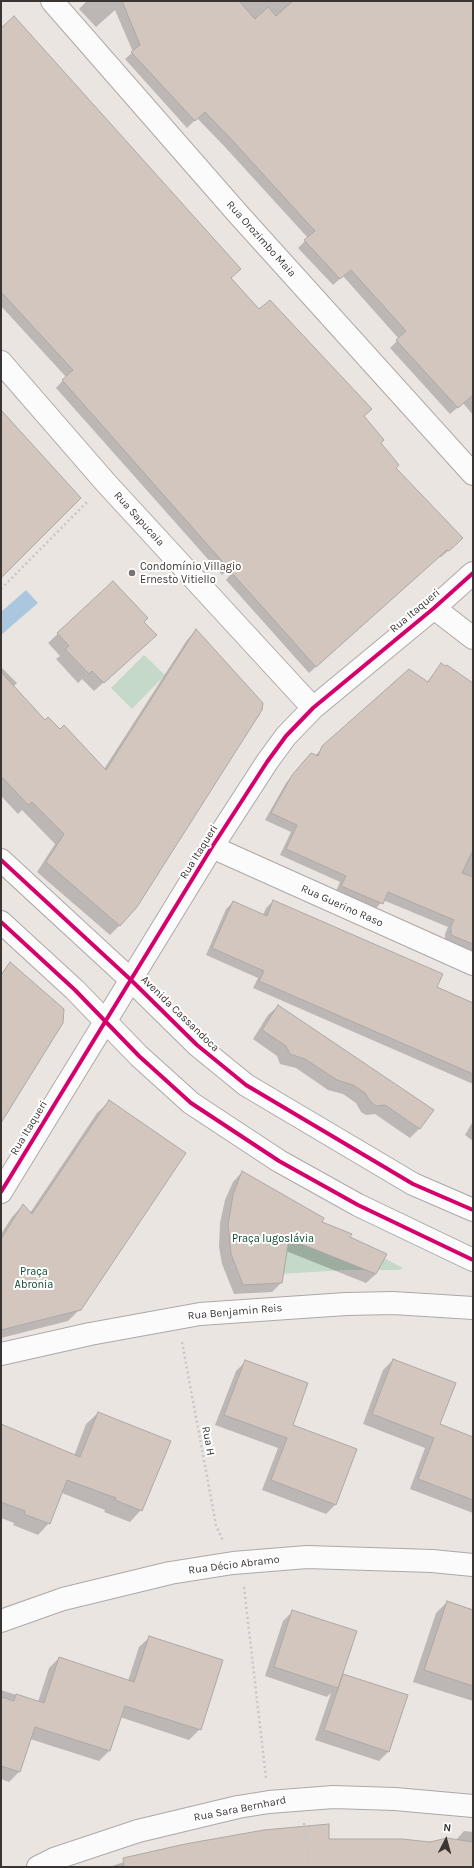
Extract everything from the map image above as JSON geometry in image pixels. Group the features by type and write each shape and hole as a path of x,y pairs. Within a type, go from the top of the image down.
{"street":[{"name":"Rua Orozimbo Maia","path":"52,1 234,209 473,474"},
{"name":"Rua Sapucaia","path":"1,362 106,483 313,708"},
{"name":"Rua Itaqueri","path":"1,1192 212,847 267,762 286,736 313,708 434,608 473,573"},
{"path":"434,608 473,638"},
{"name":"Rua Guerino Raso","path":"212,847 473,964"},
{"name":"Avenida Cassandoca","path":"1,860 132,980 197,1045 246,1084 413,1184 473,1210"},
{"path":"1,922 106,1020 139,1056 191,1103 267,1153 358,1205 473,1260"},
{"name":"Rua Benjamin Reis","path":"1,1354 90,1334 200,1314 346,1304 408,1303 473,1308"},
{"name":"Rua Décio Abramo","path":"1,1621 63,1599 170,1573 233,1563 307,1557 432,1561 473,1565"},
{"name":"Rua Sara Bernhard","path":"38,1867 54,1859 138,1831 238,1807 269,1802 301,1799 395,1799 473,1806"}],"path":[{"path":"1,589 86,503"},
{"path":"301,1799 309,1867"}],"green space":[{"path":"144,655 165,675 132,709 111,688"},
{"name":"Praça Iugoslávia","path":"254,1188 403,1268 400,1270 345,1270 248,1276"}],"water":[{"path":"26,590 38,603 1,635 1,612"}],"building":[{"path":"122,1 239,1 255,19 268,7 276,16 293,1 473,1 473,395 458,408 396,340 406,331 351,270 340,279 304,240 315,231 231,139 205,112 195,121 131,52 140,45"},
{"path":"14,16 241,269 231,278 259,309 270,300 372,409 364,416 384,440 381,443 399,465 396,468 463,538 449,551 447,550 316,667 232,573 236,568 233,565 229,569 62,380 73,370 1,292 1,28"},
{"path":"1,410 81,498 1,578"},
{"path":"113,581 148,618 144,622 157,635 104,683 92,671 89,674 65,649 69,646 57,633"},
{"path":"196,629 263,703 262,710 137,907 120,926 46,862 64,834 32,802 28,805 1,776 1,672 45,720 48,717 60,729 64,725 106,770"},
{"path":"441,663 445,666 447,665 473,683 473,850 462,873 473,877 473,944 451,935 451,926 454,920 388,892 383,904 341,886 346,876 286,849 297,825 271,813 292,775 311,753 318,756 322,746 409,669 428,682"},
{"path":"273,900 443,974 437,987 473,1003 473,1074 259,981 264,971 212,948 233,901 267,916"},
{"path":"10,962 64,1009 63,1023 1,1123 1,975"},
{"path":"278,1005 434,1110 420,1129 385,1105 376,1106 371,1102 365,1093 353,1085 337,1080 305,1059 290,1054 286,1046 262,1030"},
{"path":"109,1100 186,1153 81,1310 1,1330 1,1239 23,1204 32,1214"},
{"name":"Praça Iugoslávia","path":"242,1171 324,1218 322,1222 352,1234 350,1237 387,1254 376,1274 289,1239 282,1283 243,1285 231,1254 228,1225 233,1195"},
{"path":"393,1359 456,1383 440,1424 473,1437 473,1500 418,1479 434,1438 372,1414"},
{"path":"245,1360 308,1383 293,1425 357,1449 336,1505 271,1480 287,1438 224,1415"},
{"path":"98,1412 171,1441 142,1511 115,1500 116,1498 67,1480 50,1524 24,1514 25,1511 1,1502 1,1424 80,1457"},
{"path":"447,1601 473,1610 473,1686 424,1670"},
{"path":"292,1610 357,1631 338,1688 274,1667"},
{"path":"149,1636 223,1660 201,1730 125,1706 110,1751 35,1727 20,1772 1,1766 1,1697 14,1701 16,1694 44,1703 59,1657 134,1682"},
{"path":"343,1674 408,1695 389,1752 324,1730"},
{"path":"329,1824 329,1839 402,1839 430,1842 447,1838 473,1842 473,1867 124,1867 123,1858 185,1844 264,1830"}],"cycle path":[{"path":"1,1192 212,847 267,762 286,736 313,708 434,608 473,573"},
{"path":"1,860 131,980 197,1045 246,1085 413,1184 473,1210"},
{"path":"1,922 75,990 139,1056 191,1103 279,1161 358,1205 473,1260"}],"place":[{"name":"Condomínio Villagio Ernesto Vitiello","path":"132,573"}],"park label":[{"name":"Praça Abronia","path":"34,1278"}]}
